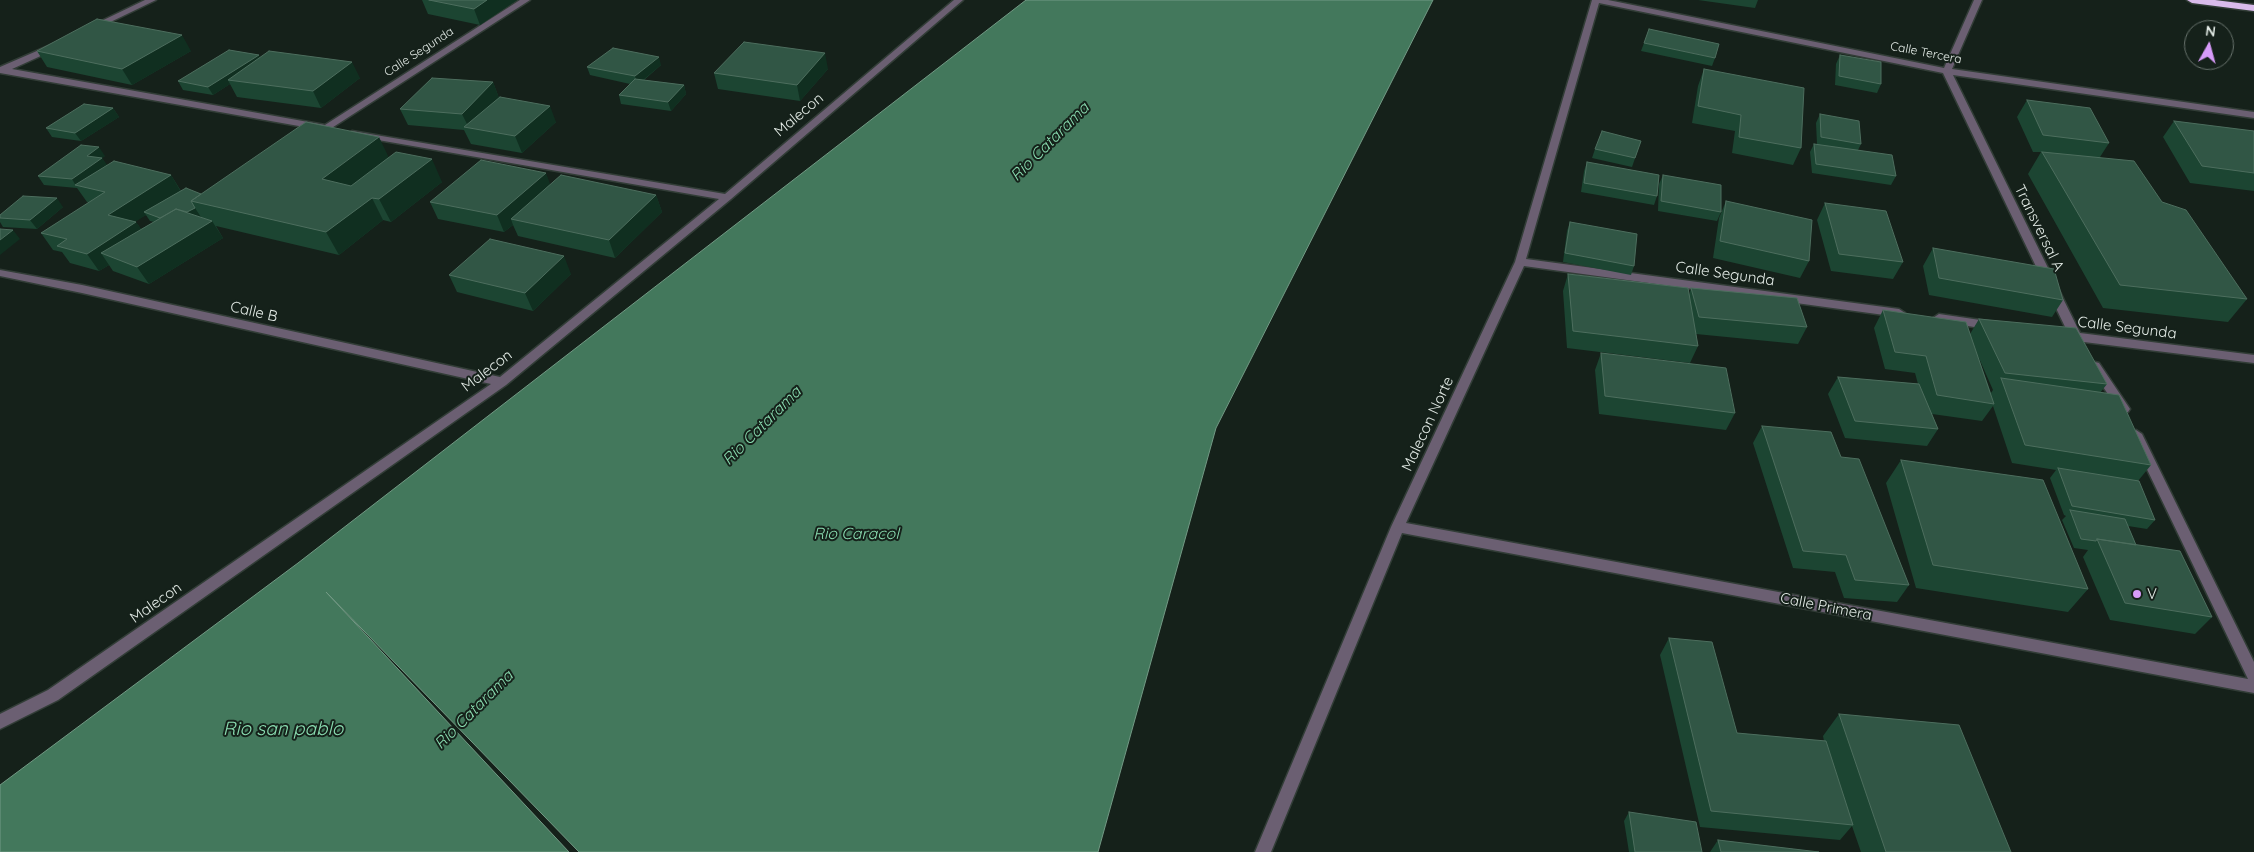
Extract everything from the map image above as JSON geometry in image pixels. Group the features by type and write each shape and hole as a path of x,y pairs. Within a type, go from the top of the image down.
{"highway":[{"path":"2192,0 2254,8"}],"street":[{"path":"82,33 152,0"},
{"name":"Calle Segunda","path":"327,128 526,0"},
{"name":"Malecon","path":"0,722 53,695 502,382 728,197 959,0"},
{"name":"Calle Tercera","path":"1596,0 1947,71 2254,115"},
{"name":"Malecon Norte","path":"1263,852 1398,527 1520,262 1596,0"},
{"path":"1947,71 1978,0"},
{"path":"2,70 65,41"},
{"path":"2,70 728,197"},
{"name":"Transversal A","path":"1947,71 2075,337 2131,423 2254,677"},
{"name":"Calle Segunda","path":"1520,262 1906,314"},
{"name":"Calle B","path":"0,273 82,289 502,382"},
{"path":"1926,316 2006,327"},
{"name":"Calle Segunda","path":"2055,334 2254,358"},
{"name":"Calle Primera","path":"1398,527 2254,687"}],"water":[{"name":"Rio Caracol","path":"1026,0 1433,0 1216,428 1098,852 579,852 326,592 569,852 0,852 0,785 298,563"}],"building":[{"path":"429,0 487,0 474,9"},
{"path":"97,19 182,35 122,69 37,51"},
{"path":"1649,29 1719,44 1715,58 1644,43"},
{"path":"744,42 825,53 797,85 714,73"},
{"path":"613,48 659,57 635,76 587,67"},
{"path":"229,50 259,55 208,87 178,81"},
{"path":"269,51 352,62 313,91 228,80"},
{"path":"1840,55 1881,62 1881,84 1839,76"},
{"path":"1704,69 1804,88 1801,148 1739,137 1741,115 1698,106"},
{"path":"432,78 493,82 462,114 400,109"},
{"path":"635,79 684,85 668,102 619,95"},
{"path":"500,97 550,106 515,136 464,127"},
{"path":"2027,100 2090,108 2109,143 2043,135"},
{"path":"84,104 113,108 75,133 46,128"},
{"path":"1820,114 1859,121 1861,144 1821,137"},
{"path":"2174,121 2254,131 2254,173 2202,166"},
{"path":"306,122 379,137 322,179 351,186 396,152 432,159 379,199 372,198 326,232 191,201"},
{"path":"1602,131 1641,141 1635,158 1595,149"},
{"path":"1814,144 1892,155 1896,176 1816,164"},
{"path":"81,145 99,147 87,156 102,158 72,179 38,176"},
{"path":"2042,152 2134,161 2162,202 2186,210 2247,299 2120,285"},
{"path":"481,160 546,173 497,215 430,202"},
{"path":"114,161 171,175 108,215 136,222 87,254 57,246 67,239 41,233 105,192 75,185"},
{"path":"1587,162 1659,175 1657,196 1584,183"},
{"path":"561,175 656,195 609,240 511,219"},
{"path":"1663,175 1721,185 1721,212 1661,201"},
{"path":"186,188 201,194 191,201 195,208 187,212 176,209 160,218 144,212"},
{"path":"23,196 57,198 30,220 0,218 0,215"},
{"path":"1726,201 1812,220 1809,261 1720,241"},
{"path":"1825,203 1886,211 1903,262 1839,254"},
{"path":"176,209 212,221 137,267 101,253"},
{"path":"1570,222 1637,234 1634,266 1565,253"},
{"path":"0,229 13,230 0,240"},
{"path":"490,239 564,256 525,293 449,275"},
{"path":"1933,248 2054,269 2063,300 1939,278"},
{"path":"1568,274 1688,288 1698,346 1573,331"},
{"path":"1691,288 1797,298 1807,327 1699,317"},
{"path":"1883,310 1966,322 1994,404 1937,395 1926,356 1895,352"},
{"path":"1979,319 2076,328 2107,384 2005,373"},
{"path":"1601,353 1726,368 1735,413 1605,396"},
{"path":"1838,377 1919,384 1938,429 1855,421"},
{"path":"2001,378 2119,395 2151,465 2025,445"},
{"path":"1762,426 1831,432 1841,457 1859,459 1909,585 1855,580 1846,555 1803,551"},
{"path":"1901,460 2043,480 2088,589 1933,565"},
{"path":"2058,468 2139,481 2155,520 2072,506"},
{"path":"2070,510 2125,519 2136,545 2097,539 2096,541 2081,539"},
{"path":"2097,539 2180,551 2212,617 2125,603"},
{"path":"1669,638 1712,642 1737,733 1826,741 1853,825 1711,811"},
{"path":"1839,714 1959,725 2011,852 1886,852"},
{"path":"1629,812 1696,822 1702,852 1635,852"},
{"path":"1718,840 1819,852 1721,852"}],"place":[{"name":"V","path":"2137,594"}],"water label":[{"name":"Rio Catarama","path":"1050,142"},
{"name":"Rio Catarama","path":"762,426"},
{"name":"Rio Catarama","path":"474,710"},
{"name":"Rio san pablo","path":"283,729"}]}
